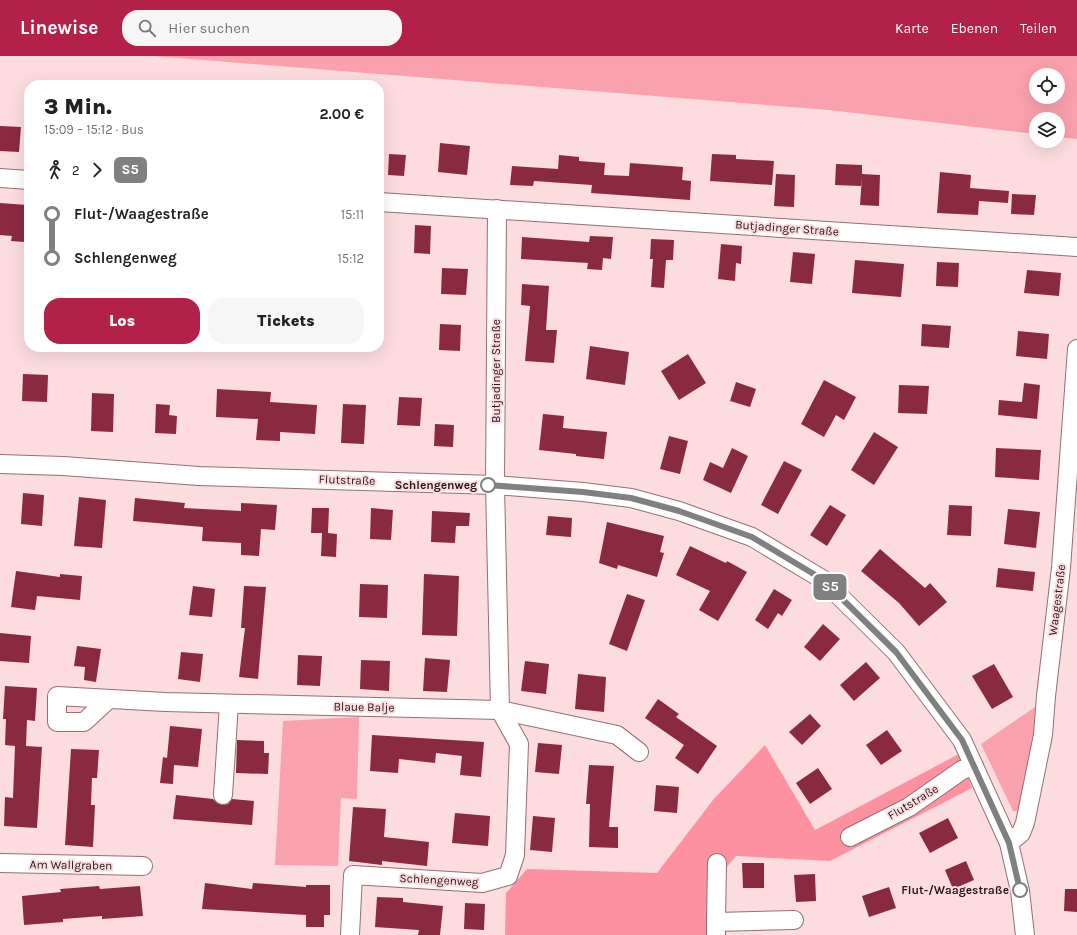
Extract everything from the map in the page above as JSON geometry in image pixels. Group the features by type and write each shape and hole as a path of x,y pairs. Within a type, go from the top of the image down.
{"street":[{"path":"0,178 24,180"},
{"name":"Butjadinger Straße","path":"384,202 1077,247"},
{"name":"Butjadinger Straße","path":"495,485 497,209"},
{"name":"Waagestraße","path":"1009,843 1021,834 1025,823 1043,735 1046,696 1069,568 1077,349"},
{"name":"Flutstraße","path":"0,464 64,466 199,476 495,485 583,492 631,498 679,511 752,537 822,579 896,652 962,740 974,766 962,770 909,807 850,837"},
{"name":"Schlengenweg","path":"350,935 353,875 482,883 508,876 515,854 519,744 500,710 495,485"},
{"name":"Blaue Balje","path":"109,699 229,704 500,710"},
{"path":"223,795 229,704"},
{"path":"500,710 617,735 639,752"},
{"path":"974,766 1009,843 1020,891 1025,935"},
{"name":"Am Wallgraben","path":"0,863 143,866"},
{"path":"717,863 716,929 794,920"}],"shaded area":[{"path":"153,56 1077,56 1077,139 1065,138 1065,112 1029,112 1029,133 829,110"},
{"path":"1041,703 1025,811 1013,811 981,744"},
{"path":"359,717 357,799 341,798 338,866 275,865 283,721"},
{"path":"765,745 815,830 959,754 972,788 830,861 736,856 708,889 707,935 505,935 506,893 527,869 657,873 713,800"}],"building":[{"path":"0,126 21,127 19,152 0,151"},
{"path":"440,143 470,146 467,175 438,172"},
{"path":"389,154 406,155 404,176 388,175"},
{"path":"712,154 736,155 736,159 774,161 772,185 710,181"},
{"path":"559,155 579,157 579,161 605,163 604,175 629,176 630,163 683,167 682,180 691,181 690,200 591,193 592,185 534,181 533,186 510,185 512,166 558,169"},
{"path":"836,164 862,165 862,174 880,175 879,206 860,205 862,177 861,186 835,185"},
{"path":"940,172 971,175 970,188 1009,191 1008,203 979,201 978,215 937,213"},
{"path":"776,174 795,175 794,207 774,206"},
{"path":"1012,194 1036,195 1034,215 1011,214"},
{"path":"0,203 24,205 24,242 11,241 12,236 0,235"},
{"path":"415,225 431,226 430,254 414,253"},
{"path":"590,236 613,237 611,259 603,258 602,270 587,269 588,263 521,259 522,237 589,242"},
{"path":"651,239 674,240 673,260 666,260 664,288 651,287 653,259 650,259"},
{"path":"721,244 742,246 741,264 736,263 735,281 718,279"},
{"path":"793,252 815,254 812,284 790,282"},
{"path":"855,260 904,264 901,297 852,293"},
{"path":"937,262 959,263 958,287 936,286"},
{"path":"442,268 468,269 466,295 441,294"},
{"path":"1027,270 1061,273 1059,296 1024,293"},
{"path":"522,284 549,286 546,330 557,330 554,363 525,361 530,306 521,305"},
{"path":"440,324 461,325 460,351 439,350"},
{"path":"922,324 951,326 949,348 921,346"},
{"path":"1018,331 1049,334 1047,359 1016,356"},
{"path":"590,346 629,352 625,385 586,379"},
{"path":"688,354 706,383 679,400 661,371"},
{"path":"23,374 48,375 47,402 22,401"},
{"path":"824,380 856,397 844,420 836,415 824,437 801,424"},
{"path":"736,382 756,389 750,407 730,401"},
{"path":"1024,383 1040,385 1037,419 998,415 999,400 1022,402"},
{"path":"899,385 929,386 927,414 898,413"},
{"path":"217,389 271,392 270,402 317,405 315,434 280,432 280,441 256,440 258,419 216,417"},
{"path":"92,393 114,394 113,432 91,431"},
{"path":"399,397 422,398 420,426 397,425"},
{"path":"156,404 170,405 169,415 177,416 176,434 155,433"},
{"path":"343,404 366,405 364,444 341,443"},
{"path":"543,414 564,416 563,428 607,432 604,459 539,450"},
{"path":"435,424 454,425 453,447 434,446"},
{"path":"874,432 898,447 874,485 851,470"},
{"path":"669,436 688,441 680,474 660,469"},
{"path":"732,448 748,456 731,493 703,480 710,462 723,468"},
{"path":"996,448 1041,450 1039,480 995,477"},
{"path":"784,461 802,470 778,514 761,505"},
{"path":"23,493 44,495 42,526 21,524"},
{"path":"79,497 106,500 102,548 74,546"},
{"path":"135,498 185,503 184,508 241,511 241,503 277,505 275,530 261,529 259,556 241,555 241,543 202,541 203,527 133,521"},
{"path":"830,505 846,515 827,546 810,535"},
{"path":"949,505 972,506 971,536 947,535"},
{"path":"312,508 329,508 328,533 337,534 336,557 321,556 322,533 311,533"},
{"path":"371,508 393,510 391,540 370,539"},
{"path":"1008,509 1040,512 1036,548 1004,544"},
{"path":"432,511 470,513 469,526 456,526 455,543 431,542"},
{"path":"548,516 572,518 571,537 546,535"},
{"path":"607,522 664,536 660,552 664,553 657,577 618,565 617,569 599,563"},
{"path":"690,546 726,563 727,561 747,572 718,621 699,610 710,591 676,575"},
{"path":"880,549 925,588 930,583 947,602 919,626 899,603 861,571"},
{"path":"998,568 1035,572 1033,591 996,587"},
{"path":"16,571 60,577 60,574 82,576 80,600 37,596 35,610 11,607"},
{"path":"424,574 459,576 457,636 422,635"},
{"path":"360,584 388,585 387,618 359,617"},
{"path":"193,586 215,589 212,617 189,615"},
{"path":"244,586 266,587 258,679 239,677 245,628 241,628"},
{"path":"774,589 792,600 782,616 778,613 768,629 755,620"},
{"path":"627,594 645,600 627,651 609,644"},
{"path":"823,624 840,639 820,661 804,647"},
{"path":"0,633 31,636 29,663 0,661"},
{"path":"77,646 101,649 96,682 84,680 85,667 74,666"},
{"path":"181,652 203,654 200,682 178,679"},
{"path":"298,655 322,656 320,686 297,685"},
{"path":"425,658 450,660 447,692 423,691"},
{"path":"361,660 390,661 389,691 360,689"},
{"path":"525,661 549,664 546,694 521,691"},
{"path":"866,662 880,678 854,701 840,685"},
{"path":"994,664 1013,697 992,709 972,676"},
{"path":"578,674 606,677 604,712 575,709"},
{"path":"5,686 37,688 35,721 27,720 26,746 42,747 37,828 4,826 5,797 13,798 15,746 5,745 6,719 3,719"},
{"path":"658,699 679,714 676,717 717,746 698,774 675,758 684,745 645,718"},
{"path":"810,714 821,726 802,745 789,732"},
{"path":"170,726 202,729 198,767 174,765 173,784 160,783 163,757 167,758"},
{"path":"887,730 902,751 881,765 866,745"},
{"path":"372,735 484,742 481,777 460,775 462,756 436,753 435,763 399,759 398,773 370,771"},
{"path":"237,740 264,741 264,753 269,753 268,774 236,773"},
{"path":"538,743 562,745 559,774 535,772"},
{"path":"71,749 99,750 97,778 92,778 91,805 95,805 93,847 65,845"},
{"path":"589,765 614,766 609,827 618,827 618,848 589,847 590,804 586,804"},
{"path":"818,768 832,789 810,804 796,783"},
{"path":"656,785 679,787 677,813 654,811"},
{"path":"176,795 213,799 222,805 228,804 232,799 254,801 252,825 173,819"},
{"path":"353,807 386,809 384,837 429,842 427,866 382,861 382,865 349,861"},
{"path":"455,813 490,816 488,846 452,843"},
{"path":"533,816 555,818 552,852 530,850"},
{"path":"948,818 958,838 930,853 919,833"},
{"path":"966,861 974,880 953,889 945,870"},
{"path":"742,863 764,863 764,888 743,888"},
{"path":"815,874 816,901 796,902 794,875"},
{"path":"205,883 252,889 253,883 306,887 306,885 330,885 330,915 324,915 324,927 306,927 306,915 202,909"},
{"path":"99,886 100,889 140,886 143,916 102,919 102,916 63,919 63,922 24,925 22,896 61,892 60,889"},
{"path":"889,887 896,908 869,917 862,896"},
{"path":"1065,889 1077,889 1077,912 1064,911"},
{"path":"377,897 403,898 403,902 443,906 440,935 418,935 419,930 375,927"},
{"path":"465,903 485,904 484,930 464,929"}],"bus line":[{"name":"S5","path":"488,485 583,492 631,498 679,511 752,537 822,579 896,652 962,740 1009,843 1020,890"}],"place":[{"name":"Schlengenweg","path":"488,485"},
{"name":"Flut-/Waagestraße","path":"1020,890"}]}
